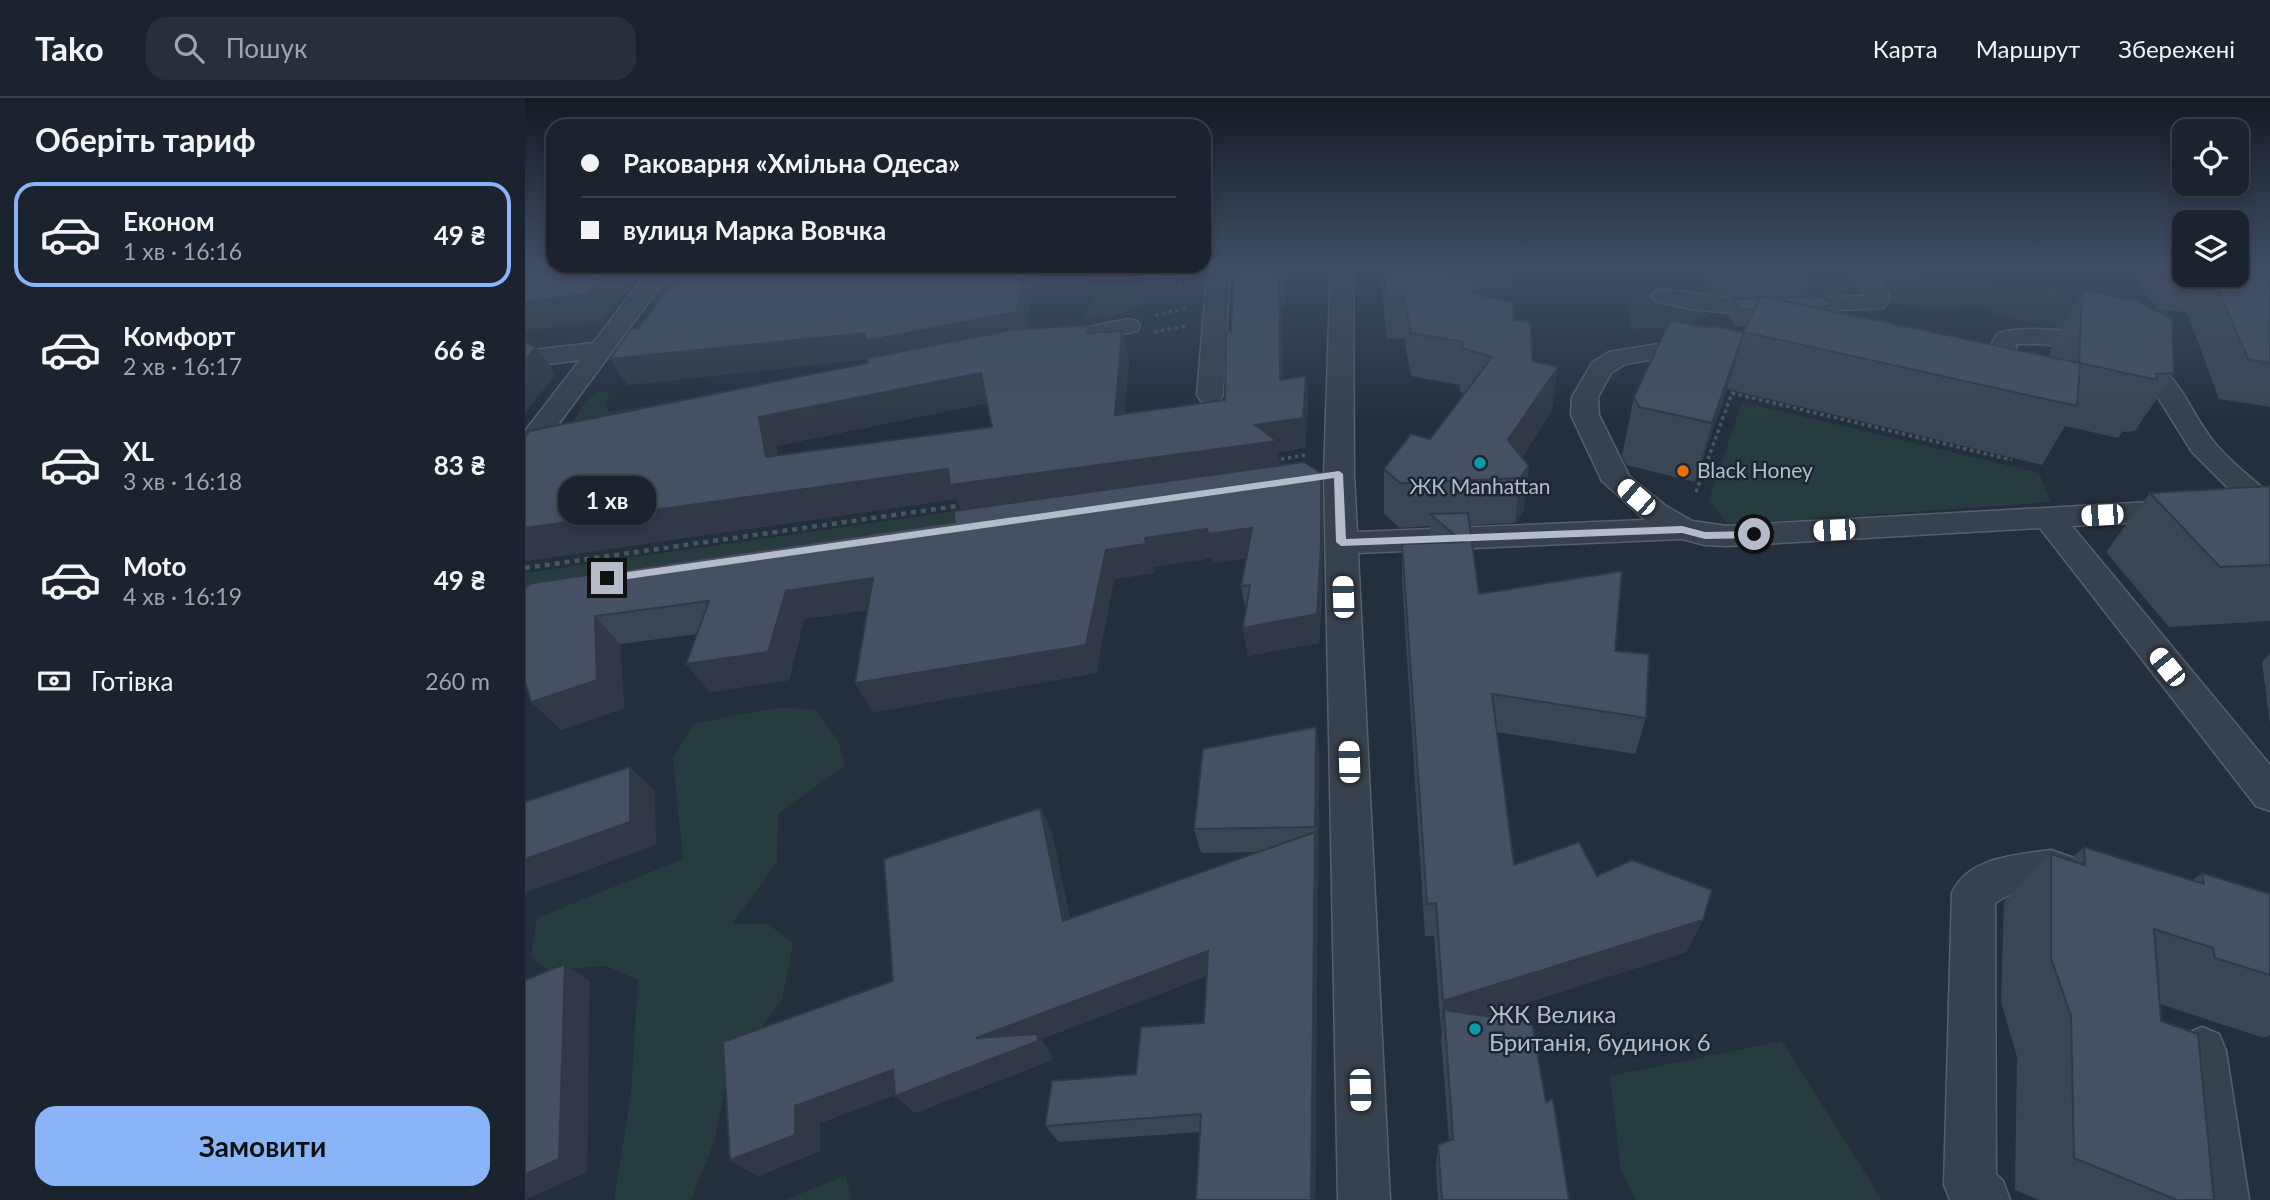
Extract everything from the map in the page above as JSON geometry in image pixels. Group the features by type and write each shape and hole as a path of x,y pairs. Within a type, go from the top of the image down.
{"street":[{"path":"526,446 627,315"},
{"path":"1210,395 1216,315"},
{"path":"1337,315 1322,469 1341,542 1364,1200"},
{"path":"1021,348 1128,327"},
{"path":"1970,387 1994,388 2000,384 2005,377 2003,346 2007,338 2022,335 2100,346 2127,356 2156,375 2202,446 2267,505"},
{"path":"1732,341 1618,358 1601,368 1585,397 1585,415 1618,481 1655,513 1682,529 1705,535 1727,536 2267,505"},
{"path":"525,359 601,350"},
{"path":"526,446 569,440"},
{"path":"2048,518 2270,794"},
{"path":"1341,542 1682,529"},
{"path":"1984,1200 1970,1185 1973,893 2001,876 2051,869 2116,889"},
{"path":"2202,1051 2223,1200"}],"path":[{"path":"1152,315 1133,319 1128,327 1136,335 1190,326"},
{"path":"1696,492 1732,393 2012,460"},
{"path":"1904,434 1905,422"},
{"path":"1272,460 1322,469"},
{"path":"525,568 968,504"}],"green space":[{"path":"1084,315 1116,315 1106,318 1082,318"},
{"path":"1629,315 1707,315 1694,322 1663,328 1631,329"},
{"path":"2001,315 2079,315 2074,332"},
{"path":"597,392 609,393 606,406 608,412 681,400 710,399 572,424 585,402"},
{"path":"1742,402 2039,473 2051,502 1728,525 1709,500"},
{"path":"1303,461 1306,474 525,585 525,573"},
{"path":"775,708 815,709 838,741 845,765 778,814 777,862 732,924 768,924 793,943 782,1000 729,1070 713,1145 691,1200 614,1200 631,1094 638,980 606,966 549,970 531,957 537,918 683,859 673,758 693,724"},
{"path":"1782,1041 1882,1200 1636,1200 1621,1171 1610,1076"},
{"path":"846,1175 851,1200 785,1200"}],"building":[{"path":"648,315 998,315 866,341 864,333 610,359 631,329 638,329"},
{"path":"1232,315 1279,315 1280,380 1306,376 1303,418 1255,425 1277,441 950,485 948,469 525,528 525,437 529,431 868,363 867,358 1011,330 1088,325 1087,333 1122,331 1115,415 1225,400 1226,332 1231,331","holes":["981,373 992,427 766,457 759,417"]},
{"path":"1408,315 1514,315 1514,320 1531,322 1532,361 1558,367 1508,440 1529,466 1520,478 1400,483 1384,469 1411,434 1430,439 1492,357 1462,348 1463,342 1411,333"},
{"path":"1751,315 1852,315 2079,363 2081,315 2165,315 2172,319 2174,373 2156,374 2157,380 2080,363 2077,406 1744,332"},
{"path":"2229,315 2270,315 2270,363 2248,359"},
{"path":"1670,320 1744,332 1712,423 1639,407 1634,397"},
{"path":"525,343 536,347 525,361"},
{"path":"1304,462 1321,473 1317,614 1243,628 1250,585 1241,586 1252,528 1208,534 1207,529 1145,538 1146,544 1106,550 1086,645 855,683 873,578 786,591 768,652 686,664 709,601 595,616 597,680 531,702 525,681 525,588 533,583 955,522 954,511"},
{"path":"2270,486 2270,565 2220,567 2150,493"},
{"path":"1468,513 1479,594 1622,571 1615,651 1649,654 1646,718 1492,694 1514,865 1579,842 1597,876 1632,860 1712,890 1703,920 1443,1001 1436,903 1427,904 1402,544 1463,542 1430,514"},
{"path":"1316,727 1315,827 1194,829 1203,749"},
{"path":"630,767 630,822 525,859 525,802"},
{"path":"1040,808 1063,921 1315,832 1311,1200 1196,1200 1201,1114 1045,1126 1052,1081 1136,1074 1141,1027 1204,1023 1208,951 976,1038 1037,1034 1038,1041 895,1096 893,1070 795,1106 795,1135 730,1160 723,1042 893,981 884,859"},
{"path":"2084,847 2204,884 2202,873 2270,894 2270,975 2215,958 2213,948 2154,929 2161,1021 2198,1034 2214,1200 2177,1200 2074,1158 2071,1016 2051,958 2051,854 2085,865"},
{"path":"565,964 559,1159 525,1174 525,980"},
{"path":"1444,1010 1532,1023 1546,1102 1553,1099 1569,1200 1442,1200 1438,1145 1453,1139"}],"place":[{"name":"ЖК Manhattan","path":"1480,463"},
{"name":"Black Honey","path":"1683,471"},
{"name":"ЖК Велика Британія, будинок 6","path":"1475,1029"}],"route":[{"path":"607,578 1339,474 1341,542 1682,529 1705,535 1754,534"}]}
